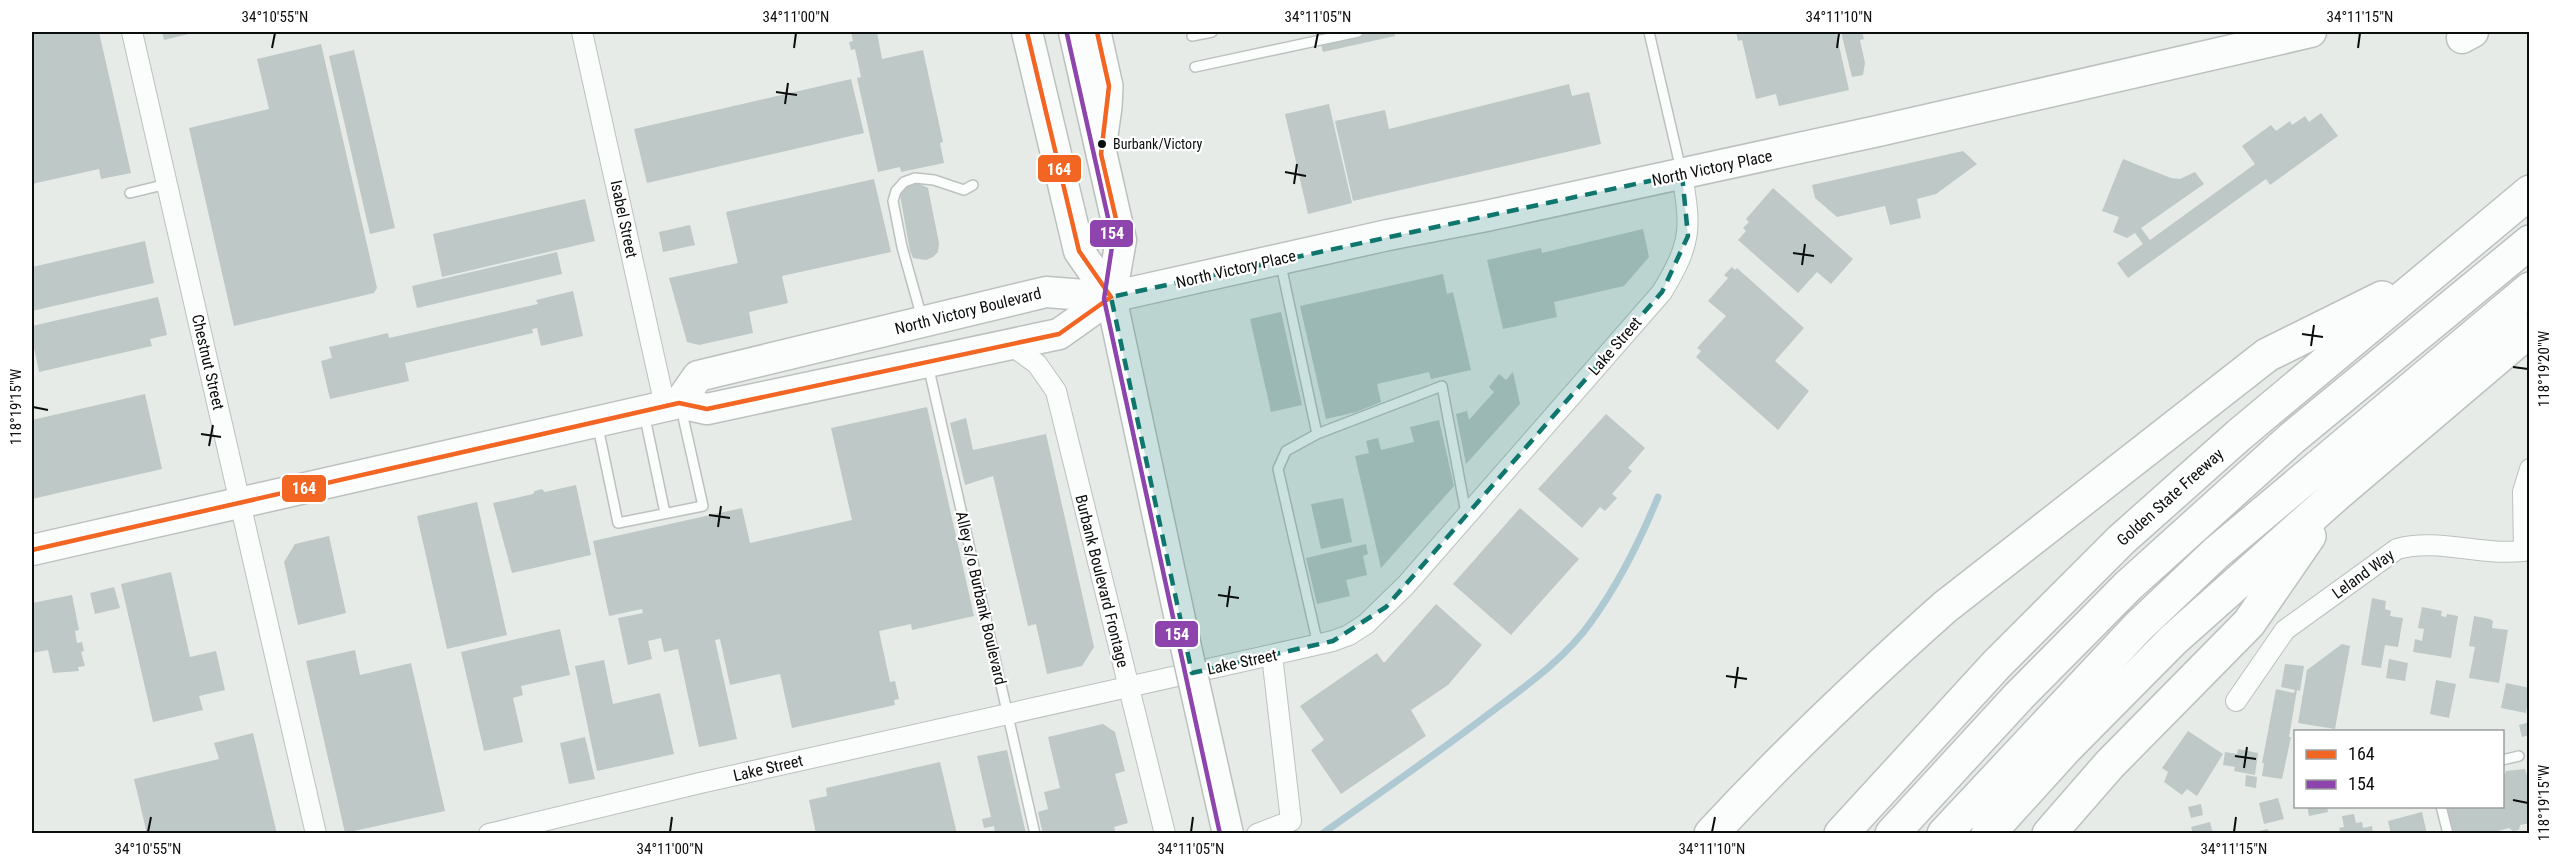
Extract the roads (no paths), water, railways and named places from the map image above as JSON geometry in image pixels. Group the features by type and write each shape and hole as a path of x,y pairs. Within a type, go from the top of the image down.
{"highway":[{"name":"Golden State Freeway","path":"1841,834 1997,664 2121,540 2239,435 2529,192"},
{"path":"1892,834 2019,696 2128,586 2292,438 2529,242"},
{"path":"1711,834 1755,786 1899,648 1945,608 2258,362 2267,355 2427,276"},
{"path":"1944,834 2138,627 2216,553 2529,289"},
{"path":"1988,834 2066,748 2173,640 2337,494 2529,330"},
{"path":"2049,834 2110,764 2250,623 2337,494"}],"main road":[{"path":"1027,32 1079,251 1111,297"},
{"path":"1074,32 1121,240 1111,297 1228,834"},
{"path":"1097,32 1109,86 1107,119 1101,154"},
{"name":"North Victory Place","path":"1111,297 1682,174 2311,32"},
{"name":"North Victory Boulevard","path":"663,407 698,376 1046,291 1111,297"},
{"path":"32,550 663,407 707,410 1059,334 1111,297"}],"street":[{"name":"Chestnut Street","path":"132,32 316,834"},
{"name":"Isabel Street","path":"582,32 663,407"},
{"name":"Lake Street","path":"489,834 700,783 1318,645 1349,635 1386,607 1467,518 1662,292 1682,255 1688,236 1689,217 1682,174"},
{"name":"Burbank Boulevard Frontage","path":"1011,345 1037,364 1056,392 1165,834"},
{"name":"Leland Way","path":"2236,701 2285,630 2397,549 2412,544 2491,552 2527,551 2523,492 2529,469"},
{"path":"1257,834 1291,821 1272,655"}],"lane":[{"path":"1192,36 1212,32"},
{"path":"1194,67 1358,32"},
{"path":"1649,32 1682,174"},
{"path":"923,322 902,247 893,201 896,191 904,182 915,178 934,180 964,190 973,185"},
{"path":"130,193 167,184"},
{"path":"1279,259 1317,434"},
{"name":"Alley s/o Burbank Boulevard","path":"927,363 1035,834"},
{"path":"1318,645 1278,469 1286,451 1317,434 1442,386 1467,518"},
{"path":"663,407 665,513"},
{"path":"597,422 618,523 704,506 663,407"},
{"path":"2504,760 2519,756"},
{"path":"2441,808 2448,834"}],"waterway":[{"path":"1322,834 1514,695 1568,649 1591,622 1620,577 1658,497"}],"place":[{"name":"Burbank/Victory","path":"1102,144"}]}
